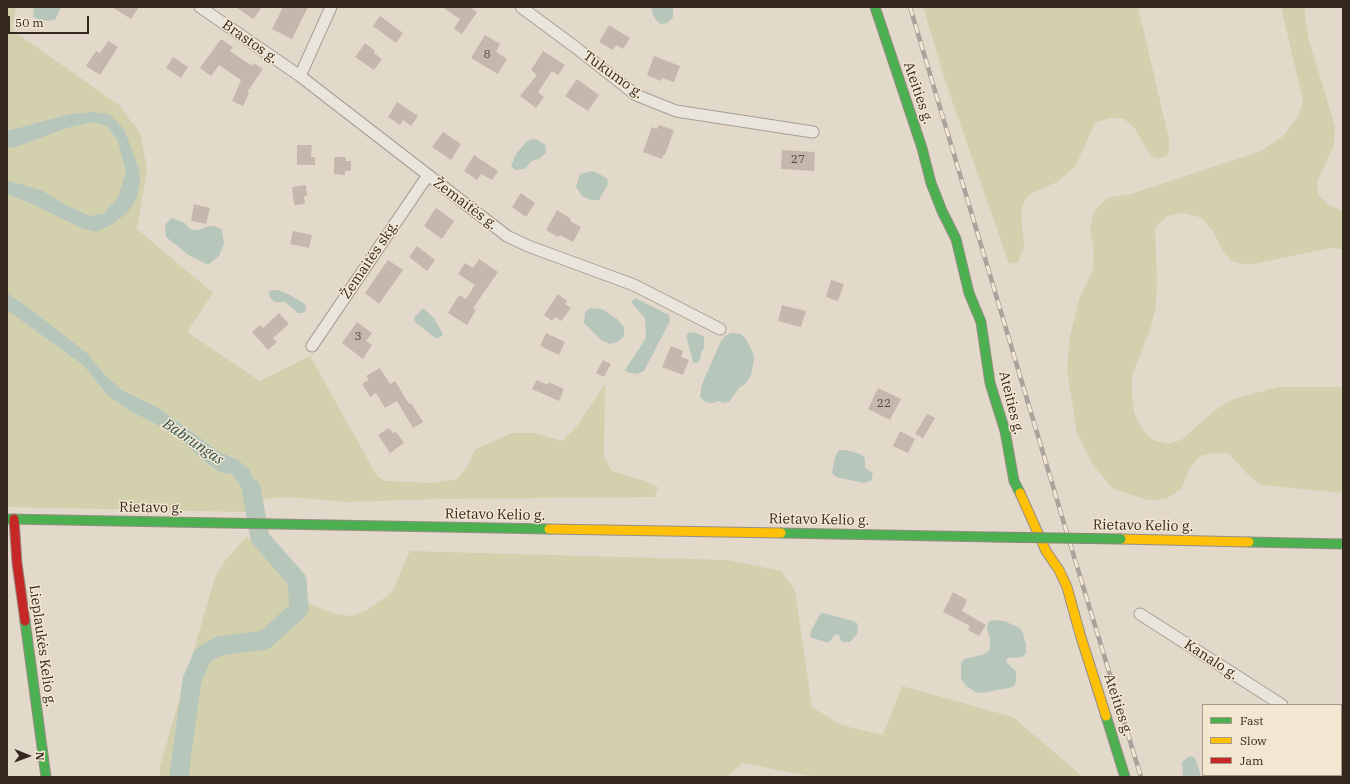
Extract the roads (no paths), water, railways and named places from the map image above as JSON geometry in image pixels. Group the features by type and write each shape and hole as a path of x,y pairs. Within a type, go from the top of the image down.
{"main road":[{"name":"Ateities g.","path":"875,7 922,148 931,183 942,211 956,239 969,293 981,322 990,383 1005,431 1014,481 1046,551 1059,570 1067,587 1080,634 1125,777"},
{"name":"Rietavo g.","path":"11,519 294,525"},
{"name":"Lieplaukės Kelio g.","path":"11,519 46,777"},
{"name":"Rietavo Kelio g.","path":"294,525 1343,544"}],"street":[{"name":"Brastos g.","path":"200,7 300,76"},
{"path":"300,76 331,7"},
{"name":"Tukumo g.","path":"521,7 636,95 676,111 813,132"},
{"name":"Žemaitės g.","path":"300,76 507,236 528,246 634,285 720,329"},
{"name":"Žemaitės skg.","path":"312,346 428,175"},
{"name":"Kanalo g.","path":"1140,614 1280,704"}],"water":[{"path":"34,7 61,7 55,20 43,21 33,17"},
{"path":"652,7 673,7 673,18 667,23 661,24 656,20 652,13"},
{"path":"93,112 109,114 124,129 139,169 140,180 137,198 127,213 111,225 95,232 81,228 34,205 7,194 7,181 9,181 41,190 68,206 90,216 104,213 118,197 126,171 117,139 106,126 94,122 67,128 16,147 7,148 7,131 69,114"},
{"path":"533,139 545,144 546,153 539,159 531,161 525,169 515,170 511,166 516,154 527,141"},
{"path":"593,171 607,178 608,184 599,200 591,200 583,197 576,187 580,174"},
{"path":"171,218 183,222 190,229 198,230 215,226 222,230 224,244 219,256 208,265 187,254 166,237 165,225"},
{"path":"272,290 278,290 290,295 305,304 306,310 303,313 298,313 285,302 275,302 269,295 269,292"},
{"path":"7,293 87,353 105,375 122,390 159,408 221,453 237,459 250,470 258,493 261,512 246,512 245,497 239,483 231,474 219,472 201,459 183,442 158,425 130,411 107,395 84,366 7,310"},
{"path":"635,298 669,315 670,321 644,371 637,374 629,373 625,370 646,338 645,318 631,302"},
{"path":"590,308 602,309 617,319 624,327 624,336 618,342 610,344 601,340 584,323 585,312"},
{"path":"422,309 433,317 443,335 435,338 415,322 414,318"},
{"path":"689,332 697,333 704,337 704,348 701,353 700,360 697,363 693,362 686,336"},
{"path":"732,333 741,334 746,339 753,353 754,360 751,375 747,382 739,388 729,402 705,402 700,397 702,384 721,341 726,335"},
{"path":"839,450 846,450 860,454 865,458 865,468 873,473 871,481 864,483 836,477 832,473 835,457"},
{"path":"823,613 857,623 857,634 850,642 842,642 838,634 835,635 828,643 810,637 811,631 820,614"},
{"path":"992,620 1004,621 1020,628 1026,643 1026,654 1022,657 1008,658 1006,661 1016,673 1016,681 1014,686 981,693 976,692 966,686 961,679 961,664 964,659 985,654 990,650 990,639 987,629 988,623"},
{"path":"1191,756 1195,758 1201,776 1200,777 1183,777 1182,762"}],"waterway":[{"name":"Babrungas","path":"181,777 179,775 192,680 203,655 219,646 265,640 299,609 297,580 260,538 251,488"}],"railway":[{"path":"910,7 1141,777"}]}
